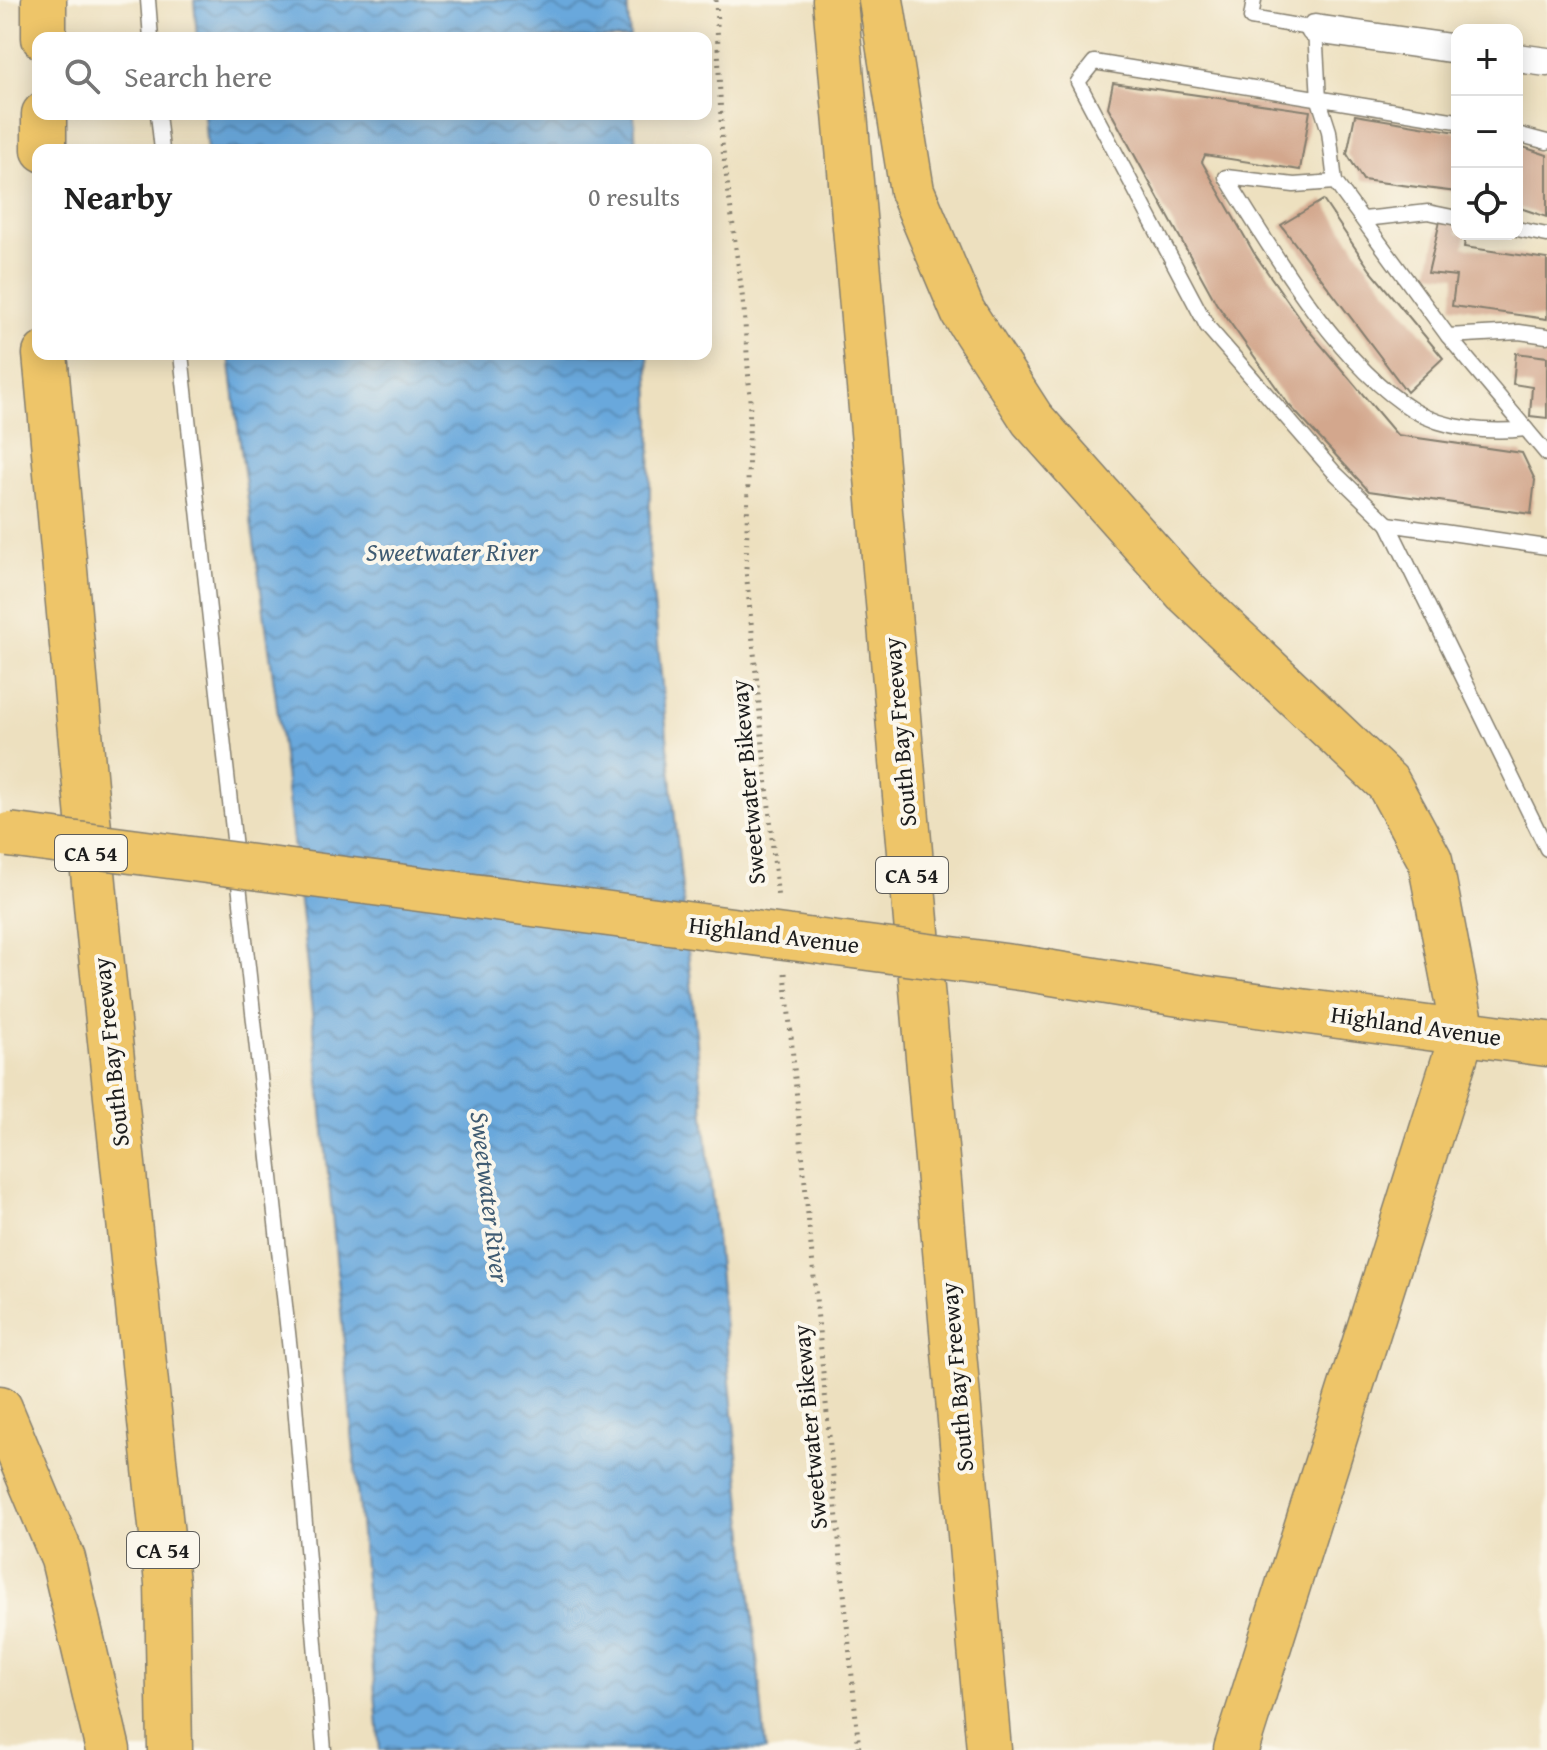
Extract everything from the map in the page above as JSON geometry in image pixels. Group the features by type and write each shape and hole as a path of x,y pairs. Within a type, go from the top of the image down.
{"main road":[{"path":"44,0 44,32"},
{"name":"South Bay Freeway","path":"835,0 989,1750"},
{"path":"881,0 912,191 963,312 1032,419 1186,592 1388,783 1430,860 1463,1032 1236,1750"},
{"path":"44,120 44,144"},
{"name":"South Bay Freeway","path":"46,360 98,926 167,1583 170,1750"},
{"name":"Highland Avenue","path":"5,834 1084,976 1204,998 1547,1044"},
{"path":"0,1408 63,1559 108,1750"}],"street":[{"path":"1315,29 1451,48"},
{"path":"1523,59 1547,62"}],"lane":[{"path":"148,0 151,32"},
{"path":"1254,0 1251,18 1315,29 1319,100 1329,131 1335,182 1448,336 1546,451"},
{"path":"1451,120 1094,62 1078,82 1207,326 1334,472 1388,524 1547,849"},
{"path":"159,120 161,144"},
{"path":"1523,136 1547,142"},
{"path":"1335,182 1294,185 1226,177 1275,254 1365,372 1414,411 1435,419 1478,430 1526,429"},
{"path":"1364,219 1428,212 1451,217"},
{"path":"1523,230 1547,235"},
{"path":"1448,336 1519,332 1547,336"},
{"path":"182,360 292,1369 324,1750"},
{"path":"1388,524 1547,547"}],"path":[{"name":"Sweetwater Bikeway","path":"716,0 722,143 744,309 750,397 746,570 779,916"},
{"name":"Sweetwater Bikeway","path":"784,963 859,1750"}],"water":[{"path":"194,0 627,0 630,32 197,32"},
{"path":"204,120 634,120 636,144 206,144"},
{"name":"Sweetwater River","path":"230,360 648,360 651,423 649,551 766,1750 380,1750 309,986 274,684"}],"building":[{"path":"1113,83 1310,111 1300,170 1205,155 1202,162 1254,253 1305,326 1397,435 1522,453 1535,480 1531,514 1369,491 1289,405 1216,303 1108,107"},
{"path":"1355,115 1451,131 1451,191 1363,180 1347,154"},
{"path":"1523,147 1547,155 1547,217 1523,209"},
{"path":"1323,200 1370,270 1443,358 1407,392 1281,225"},
{"path":"1440,221 1451,223 1451,240 1465,240 1464,247 1547,259 1547,319 1452,306 1456,276 1428,273"},
{"path":"1516,353 1547,357 1547,418 1530,416 1532,387 1513,384"}]}
